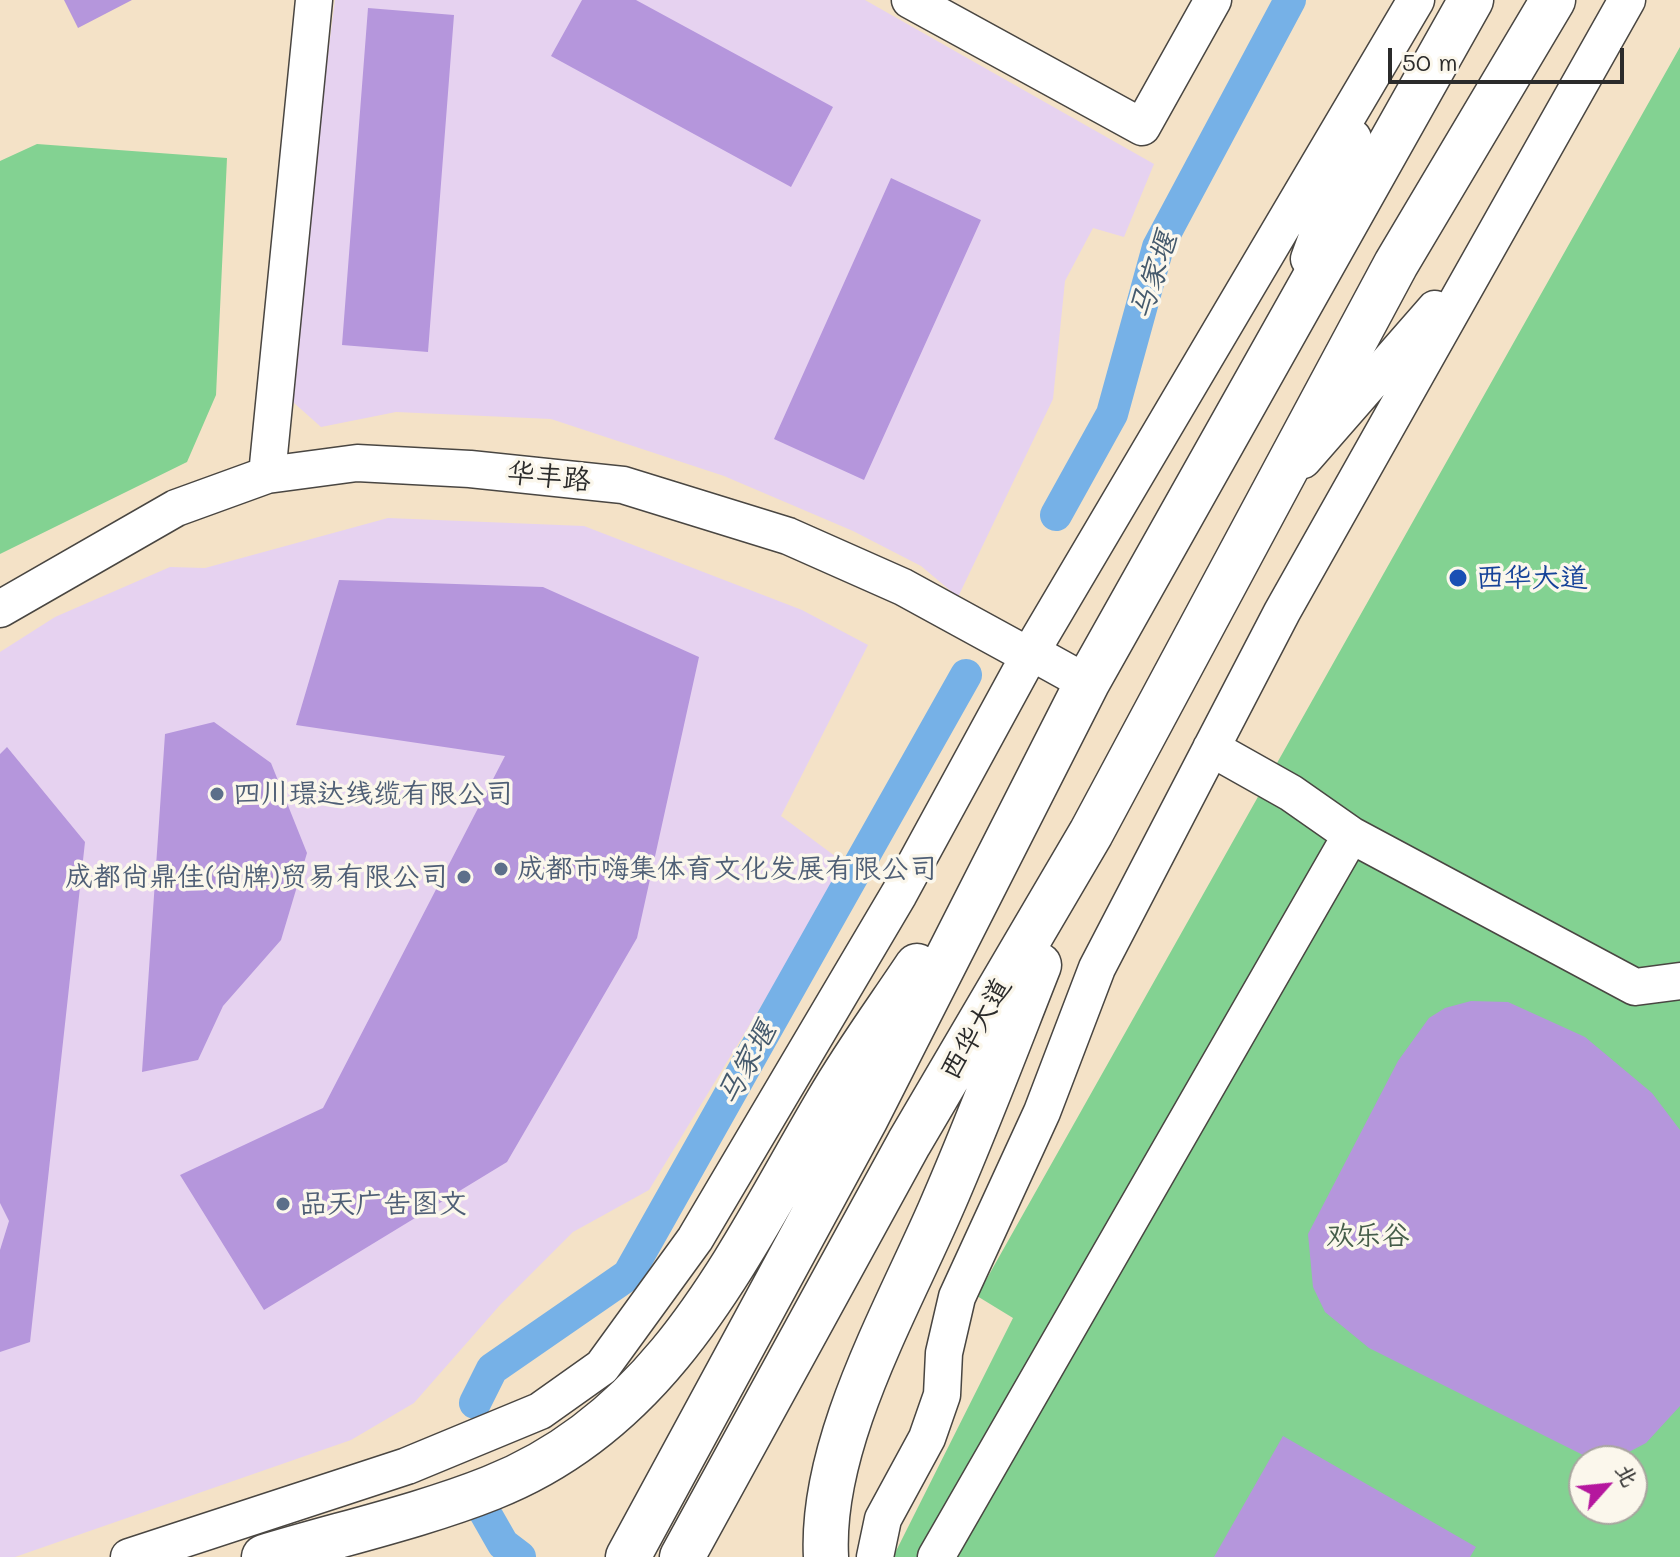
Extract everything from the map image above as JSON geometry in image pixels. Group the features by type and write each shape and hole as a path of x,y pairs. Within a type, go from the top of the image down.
{"highway":[{"path":"628,1557 847,1110 1033,791 1087,683 1471,0"},
{"name":"西华大道","path":"682,1557 909,1143 1091,833 1396,264 1553,0"},
{"path":"826,1557 824,1520 836,1459 865,1383 961,1161 1091,833"},
{"path":"264,1557 492,1488 567,1448 629,1398 695,1325 733,1266 847,1110"}],"street":[{"path":"267,475 314,0"},
{"path":"910,0 1142,127 1213,0"},
{"path":"129,1557 407,1466 540,1411 602,1367 695,1239 899,894 1031,652 1416,0"},
{"path":"875,1557 883,1519 927,1438 942,1395 944,1353 957,1297 1042,1112 1097,968 1282,612 1627,0"},
{"path":"1279,341 1384,54"},
{"path":"1271,498 1486,251"},
{"name":"华丰路","path":"0,609 176,508 267,475 357,463 470,469 623,485 788,536 903,587 1020,651 1031,652 1087,683"},
{"path":"1211,748 1291,793 1351,835 1635,987 1680,981"},
{"path":"936,1557 1351,835"}],"shaded area":[{"path":"335,0 865,0 1154,164 1124,237 1093,228 1065,281 1053,399 958,597 921,566 853,531 724,476 551,419 396,412 321,427 284,394"},
{"path":"388,518 584,526 802,610 868,645 781,816 847,865 649,1190 573,1232 500,1305 414,1403 351,1440 15,1557 0,1557 0,652 55,617 170,567 205,568"}],"green space":[{"name":"欢乐谷","path":"1680,47 1680,1557 893,1557 1013,1318 977,1296"},
{"path":"37,144 227,158 216,395 187,462 0,554 0,161"}],"building":[{"path":"64,0 132,0 78,28"},
{"path":"582,0 636,0 833,107 791,187 551,56"},
{"path":"368,8 454,15 428,352 342,345"},
{"path":"891,178 981,220 864,480 774,439"},
{"path":"339,580 543,587 699,657 637,938 507,1162 264,1310 180,1175 323,1108 505,756 296,725"},
{"path":"214,722 271,763 307,853 281,940 223,1006 198,1060 142,1072 165,734"},
{"path":"7,747 85,842 30,1342 0,1352 0,1250 9,1221 0,1203 0,754"},
{"path":"1471,1001 1508,1002 1585,1037 1652,1093 1680,1130 1680,1406 1642,1445 1568,1445 1568,1448 1369,1348 1325,1312 1313,1287 1308,1234 1398,1061 1429,1018 1445,1008"},
{"path":"1283,1436 1476,1547 1470,1557 1214,1557"}],"waterway":[{"name":"马家堰","path":"1056,515 1112,414 1158,247 1290,0"},
{"name":"马家堰","path":"475,1403 492,1369 628,1275 966,675"},
{"name":"马家堰","path":"483,1509 503,1544 520,1557"}],"place":[{"name":"西华大道","path":"1458,578"},
{"name":"四川璟达线缆有限公司","path":"217,794"},
{"name":"成都市嗨集体育文化发展有限公司","path":"501,869"},
{"name":"成都尚鼎佳(尚牌)贸易有限公司","path":"464,877"},
{"name":"品天广告图文","path":"283,1204"}]}
